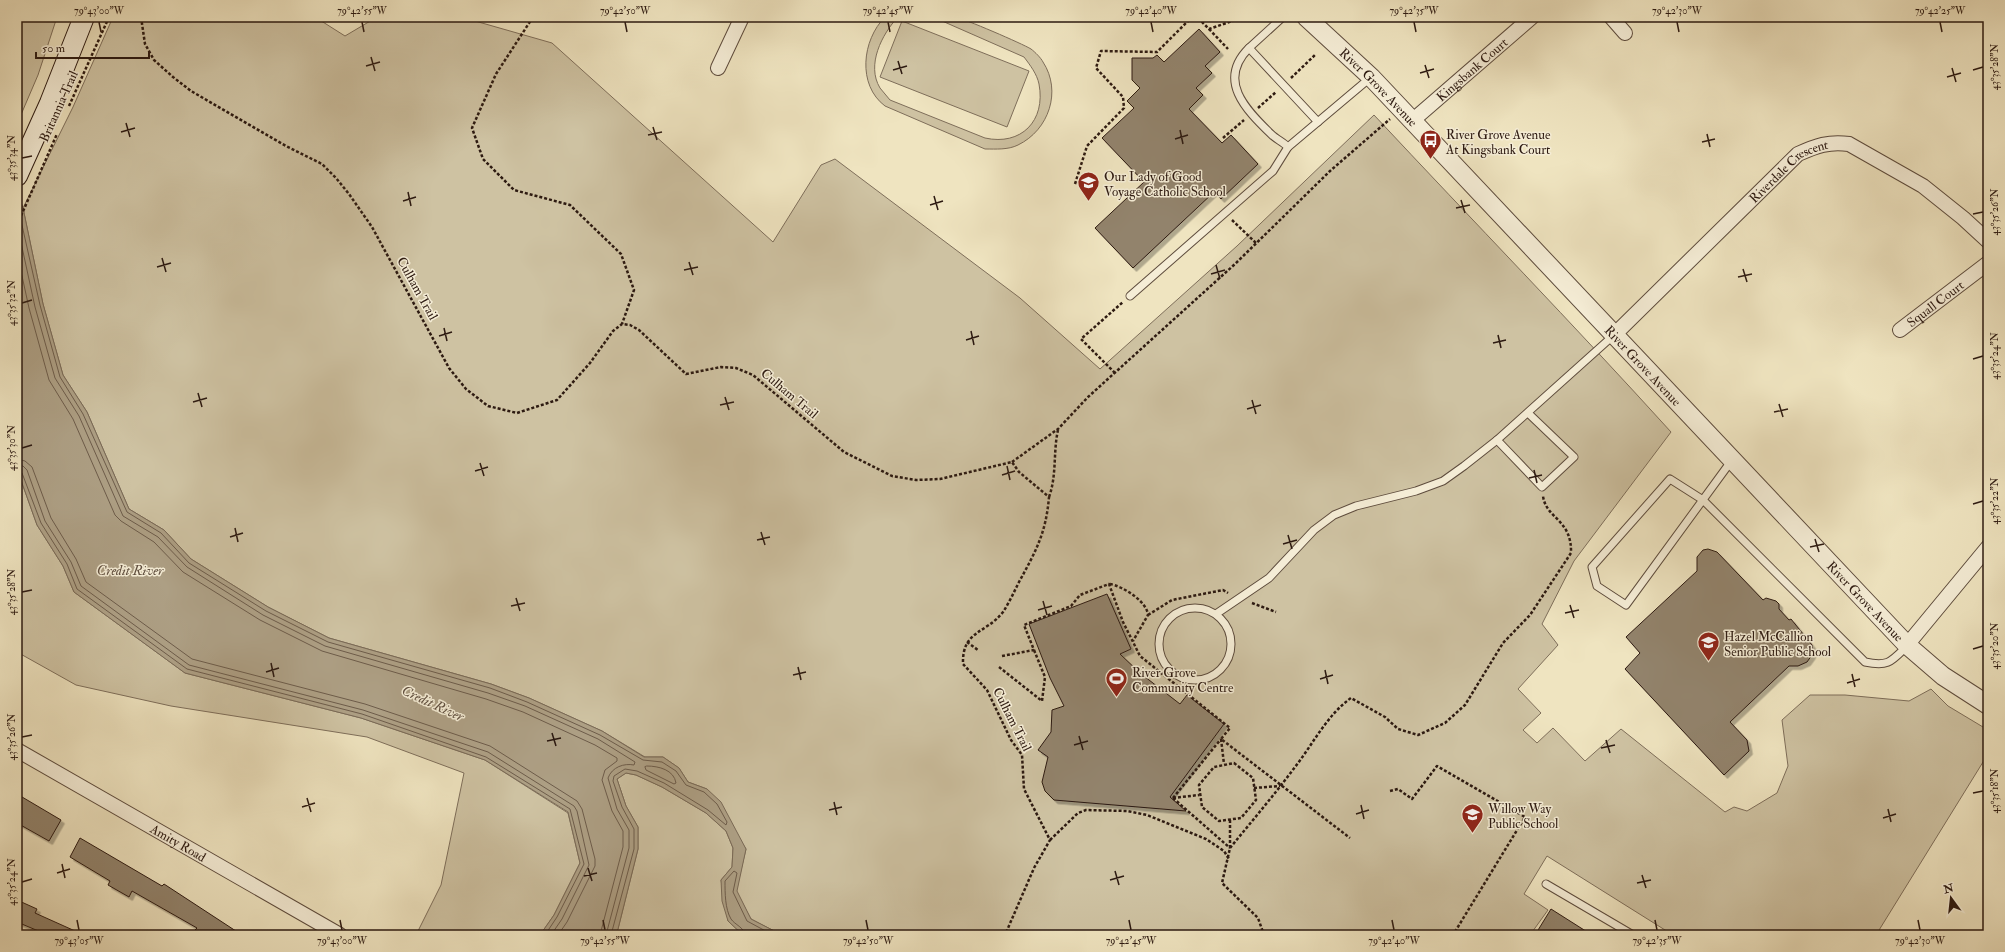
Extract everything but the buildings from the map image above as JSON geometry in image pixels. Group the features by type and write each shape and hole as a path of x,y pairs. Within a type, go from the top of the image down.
{"main road":[{"path":"17,176 58,108 84,17"}],"street":[{"path":"718,68 742,17"},
{"name":"River Grove Avenue","path":"1306,17 1371,77 1907,645 1943,676 1988,705"},
{"name":"Kingsbank Court","path":"1412,121 1532,17"},
{"path":"1611,17 1625,33"},
{"name":"Riverdale Crescent","path":"1614,335 1798,154 1821,144 1837,142 1849,144 1923,186 1963,218 1988,241"},
{"name":"Squall Court","path":"1900,330 1988,262"},
{"path":"1907,645 1988,547"},
{"name":"Amity Road","path":"17,750 340,935"}],"lane":[{"path":"1283,17 1240,56 1234,78 1236,92 1252,113 1272,135 1288,147"},
{"path":"1249,48 1318,122"},
{"path":"1130,296 1272,172 1288,147 1371,77"},
{"path":"1216,614 1269,578 1314,530 1334,514 1356,506 1416,492 1443,481 1497,440 1614,335"},
{"path":"1497,440 1542,487 1574,457 1528,413"},
{"path":"1732,460 1703,500 1626,604 1597,586 1592,567 1670,479 1703,500 1865,662 1880,666 1892,662 1907,645"},
{"path":"1198,607 1216,614 1224,620 1232,638 1231,653 1226,664 1206,680 1188,680 1172,673 1162,659 1158,645 1160,634 1171,616 1198,607"},
{"path":"1546,884 1633,935"}],"path":[{"name":"Britannia Trail","path":"58,108 109,17"},
{"name":"Culham Trail","path":"141,17 144,44 154,60 173,77 191,91 322,164 336,178 372,227 449,368 466,389 488,406 517,413 557,400 581,373 613,331 622,324 630,325 639,330 686,374 721,367 736,368 754,375 844,452 892,476 916,480 940,479 1012,462"},
{"path":"533,17 496,74 472,128 483,159 514,190 570,205 621,254 634,290 622,324"},
{"path":"1075,184 1086,146 1124,108 1123,97 1096,68 1101,51 1157,52 1192,17"},
{"path":"1201,17 1201,21 1228,49"},
{"path":"1210,30 1244,17"},
{"path":"1223,138 1284,85 1316,54"},
{"path":"1049,497 1019,472 1012,462 1058,429 1088,397 1256,243 1330,171 1389,119 1412,121"},
{"name":"Britannia Trail","path":"17,226 60,127"},
{"path":"1224,213 1256,243"},
{"path":"1115,373 1081,339 1130,296"},
{"path":"978,650 967,642 992,623 1003,612 1040,543 1047,519 1049,497 1054,482 1055,443 1058,429"},
{"path":"1230,848 1280,786 1342,704 1351,698 1385,717 1398,729 1418,735 1445,723 1465,705 1503,643 1530,615 1571,553 1572,541 1567,529 1544,503 1542,487"},
{"path":"999,668 1042,701 1045,677 1024,625 1071,606 1080,595 1109,584 1117,585 1142,604 1146,608 1148,615"},
{"path":"1109,584 1124,622 1140,656 1230,728 1173,798"},
{"path":"1133,641 1148,615 1172,600 1224,590 1238,598 1276,612"},
{"name":"Culham Trail","path":"967,642 962,651 963,664 988,690 1012,740 1022,755 1024,789 1050,840"},
{"path":"1002,656 1034,650"},
{"path":"1221,739 1280,786 1350,838"},
{"path":"1221,739 1224,764"},
{"path":"1224,764 1234,764 1253,778 1254,788 1256,800 1241,818 1230,820 1219,821 1202,807 1199,795 1199,785 1214,767 1224,764"},
{"path":"1390,791 1398,789 1412,799 1437,766 1525,817 1453,935"},
{"path":"1254,788 1280,786"},
{"path":"1173,798 1199,795"},
{"path":"1173,798 1230,848"},
{"path":"1005,935 1034,868 1050,840 1078,813 1086,810 1127,811 1147,816 1206,839 1224,851 1229,859"},
{"path":"1230,820 1229,859 1222,883 1258,918 1264,935"}],"shaded area":[{"path":"17,17 57,17 38,75 17,124"},
{"path":"113,17 315,17 345,36 377,17 461,17 552,43 773,242 821,165 835,159 1020,298 1100,369 1237,246 1374,115 1671,432 1574,561 1542,624 1558,645 1518,689 1541,713 1523,730 1537,743 1553,728 1585,761 1621,729 1725,812 1734,807 1747,811 1777,793 1788,766 1782,720 1810,695 1845,695 1909,701 1931,689 1948,706 1988,730 1988,754 1876,935 1673,935 1547,856 1524,894 1548,910 1530,935 782,935 751,919 736,891 746,849 707,789 688,782 679,768 663,757 645,757 602,731 529,698 491,684 329,638 268,607 191,559 164,530 129,509 87,412 63,375 43,304 23,208 73,107"},
{"path":"885,17 898,17 886,32 878,50 875,60 875,70 876,79 880,88 890,100 985,138 1010,138 1020,134 1028,128 1039,109 1040,97 1038,80 1031,66 1024,57 933,17 955,17 1026,46 1033,50 1041,59 1049,73 1052,97 1045,120 1038,130 1029,138 1014,147 985,149 885,106 876,97 870,86 866,62 871,38"},
{"path":"902,21 1029,71 1007,127 880,77"},
{"path":"17,469 37,525 63,566 74,592 185,673 361,718 485,760 568,813 580,863 554,915 540,935 416,935 441,885 464,773 367,737 171,706 76,685 17,652"},
{"path":"626,773 636,775 662,787 706,813 726,831 733,848 732,867 721,880 728,921 743,935 614,935 618,929 638,849 638,827 626,806 617,779"}],"water":[{"name":"Credit River","path":"17,190 23,208 43,304 63,375 87,412 129,509 164,530 191,559 268,607 329,638 491,684 529,698 602,731 644,757 663,757 679,768 688,782 707,789 721,802 746,849 737,891 751,919 782,935 743,935 728,921 722,901 721,880 732,867 733,848 726,831 706,813 662,787 636,775 626,773 617,779 626,806 638,827 638,849 618,929 614,935 540,935 554,915 580,863 568,812 485,760 361,718 185,673 74,592 63,566 37,525 17,469"}],"place":[{"name":"River Grove Avenue At Kingsbank Court","path":"1431,160"},
{"name":"Our Lady of Good Voyage Catholic School","path":"1088,202"},
{"name":"Hazel McCallion Senior Public School","path":"1708,662"},
{"name":"River Grove Community Centre","path":"1117,698"},
{"name":"Willow Way Public School","path":"1472,834"}]}
